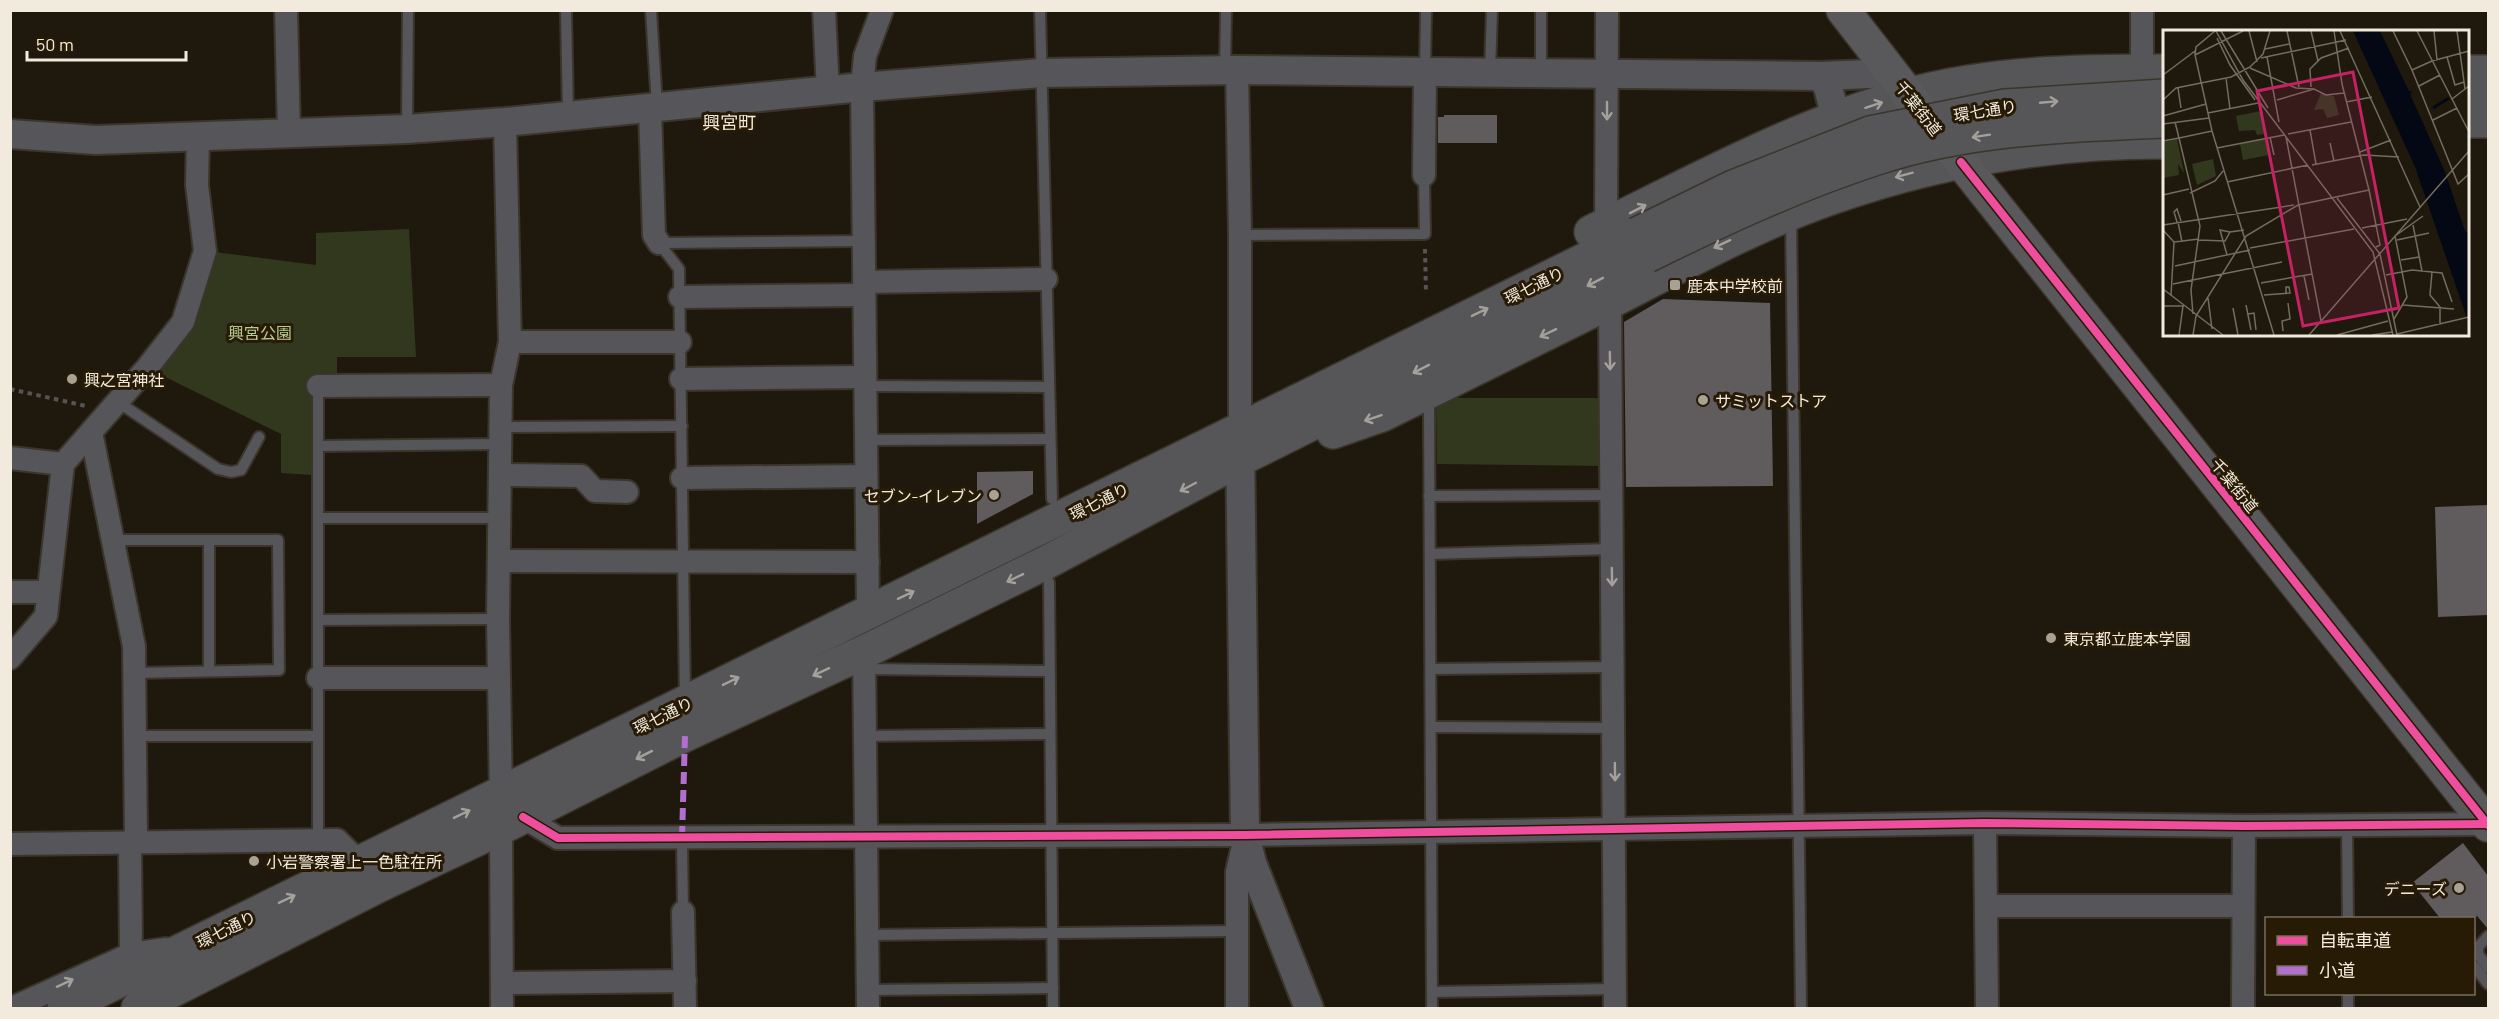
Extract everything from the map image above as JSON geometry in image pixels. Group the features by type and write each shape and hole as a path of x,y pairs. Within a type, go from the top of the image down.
{"highway":[{"name":"千葉街道","path":"1843,10 1961,162 2488,824"}],"main road":[{"path":"1240,446 1313,378 1386,334 1630,238 1726,164 1836,119 1900,84 1974,82 2076,71 2153,71"},
{"path":"2469,72 2488,72"},
{"name":"環七通り","path":"64,1008 360,864 508,813 864,660 1047,562 1240,446 1630,238 1733,187 1870,133 2005,106 2163,96"},
{"path":"2469,97 2488,97"},
{"name":"環七通り","path":"1630,238 1742,210 1878,157 1938,143 2070,124 2163,121"},
{"path":"2469,121 2488,121"},
{"path":"1240,446 1324,435 1382,415 1707,252 1791,213 1868,186 1961,162 2047,147 2163,142"},
{"path":"2469,142 2488,142"},
{"name":"環七通り","path":"138,1008 380,885 508,813 685,704 868,613 1240,446"}],"street":[{"path":"286,10 290,133"},
{"path":"824,10 828,92"},
{"path":"868,613 862,87 865,56 882,10"},
{"path":"1607,10 1607,73 1630,238"},
{"path":"2142,10 2153,71"},
{"path":"1231,70 1240,235 1245,835 1237,872 1237,1008"},
{"path":"10,134 96,140 407,129 505,122 862,87 1041,73 1231,70 1607,73 1821,76 1900,84"},
{"path":"1424,175 1425,72"},
{"path":"1821,76 1828,87 1836,119"},
{"path":"653,107 654,235 659,243"},
{"path":"502,1008 508,813 499,678 499,518 501,385 510,342 505,122"},
{"path":"10,658 46,616 63,464 183,322 205,251 197,185 198,137"},
{"path":"680,297 1046,279"},
{"path":"1610,302 1615,999"},
{"path":"510,342 680,342"},
{"path":"681,380 865,382"},
{"path":"318,386 501,385"},
{"path":"91,432 134,646 135,736 131,954"},
{"path":"10,458 63,464"},
{"path":"500,475 581,476 595,491 627,492"},
{"path":"682,478 866,476"},
{"path":"499,561 868,561"},
{"path":"10,592 48,592"},
{"path":"864,660 868,999"},
{"path":"318,678 499,678"},
{"path":"508,813 558,838 1245,835 1985,823 2244,826 2488,824"},
{"path":"1985,823 1987,1008"},
{"path":"2243,1008 2244,826"},
{"path":"1245,835 1252,863 1309,1008"},
{"path":"10,844 337,840 360,864"},
{"path":"1986,906 2243,906"},
{"path":"684,912 685,1008"},
{"path":"12,1008 131,954 196,944"},
{"path":"174,1008 224,964"},
{"path":"502,983 685,981"}],"lane":[{"path":"407,129 408,10"},
{"path":"566,10 568,115"},
{"path":"651,10 653,107"},
{"path":"1040,10 1052,499"},
{"path":"1226,10 1231,70"},
{"path":"1425,72 1426,10"},
{"path":"1490,72 1492,10"},
{"path":"1541,10 1541,73"},
{"path":"1794,136 1791,213 1801,1008"},
{"path":"1240,235 1425,234 1424,175"},
{"path":"659,243 864,241"},
{"path":"659,243 679,270 685,704"},
{"path":"865,382 1049,387"},
{"path":"318,386 318,840"},
{"path":"114,406 218,469 231,472 241,470 259,437"},
{"path":"1429,409 1433,831 1432,1008"},
{"path":"318,446 681,426"},
{"path":"866,440 1050,439"},
{"path":"1429,496 1612,495"},
{"path":"318,518 499,518"},
{"path":"112,540 278,540 279,670 134,673"},
{"path":"209,540 209,671"},
{"path":"1430,554 1612,549"},
{"path":"1048,582 1053,1008"},
{"path":"318,620 498,619"},
{"path":"864,660 1050,671"},
{"path":"1431,669 1613,667"},
{"path":"1432,727 1614,728"},
{"path":"865,736 1050,734"},
{"path":"135,736 318,736"},
{"path":"2347,825 2348,917"},
{"path":"682,838 684,912"},
{"path":"867,935 1237,931"},
{"path":"2488,936 2478,947 2478,954 2488,968"},
{"path":"2475,967 2488,984"},
{"path":"868,999 1053,988"},
{"path":"1432,992 1615,999"}],"path":[{"path":"1425,234 1426,294"},
{"path":"10,388 114,406"}],"green space":[{"name":"興宮公園","path":"409,229 416,357 337,357 337,380 316,380 312,475 281,473 281,434 151,370 207,251 316,265 316,233"},
{"path":"1436,398 1602,398 1603,466 1437,464"}],"building":[{"path":"1444,115 1497,115 1497,143 1438,143 1438,117 1444,117"},
{"path":"1663,299 1770,303 1773,486 1626,487 1624,322"},
{"path":"1033,471 1033,494 977,524 977,472"},
{"path":"2488,505 2488,615 2438,617 2435,507"},
{"path":"2463,843 2488,876 2488,929 2477,916 2439,917 2412,883"}],"marked path":[{"path":"682,838 685,735"}],"cycle path":[{"path":"1961,162 2488,825"},
{"path":"523,817 558,838 1245,835 1985,823 2244,826 2488,824"}],"place":[{"name":"鹿本中学校前","path":"1675,285"},
{"name":"興之宮神社","path":"72,379"},
{"name":"サミットストア","path":"1703,400"},
{"name":"セブン-イレブン","path":"994,495"},
{"name":"東京都立鹿本学園","path":"2051,638"},
{"name":"小岩警察署上一色駐在所","path":"254,861"},
{"name":"デニーズ","path":"2459,888"}],"district":[{"name":"興宮町","path":"729,122"}]}
